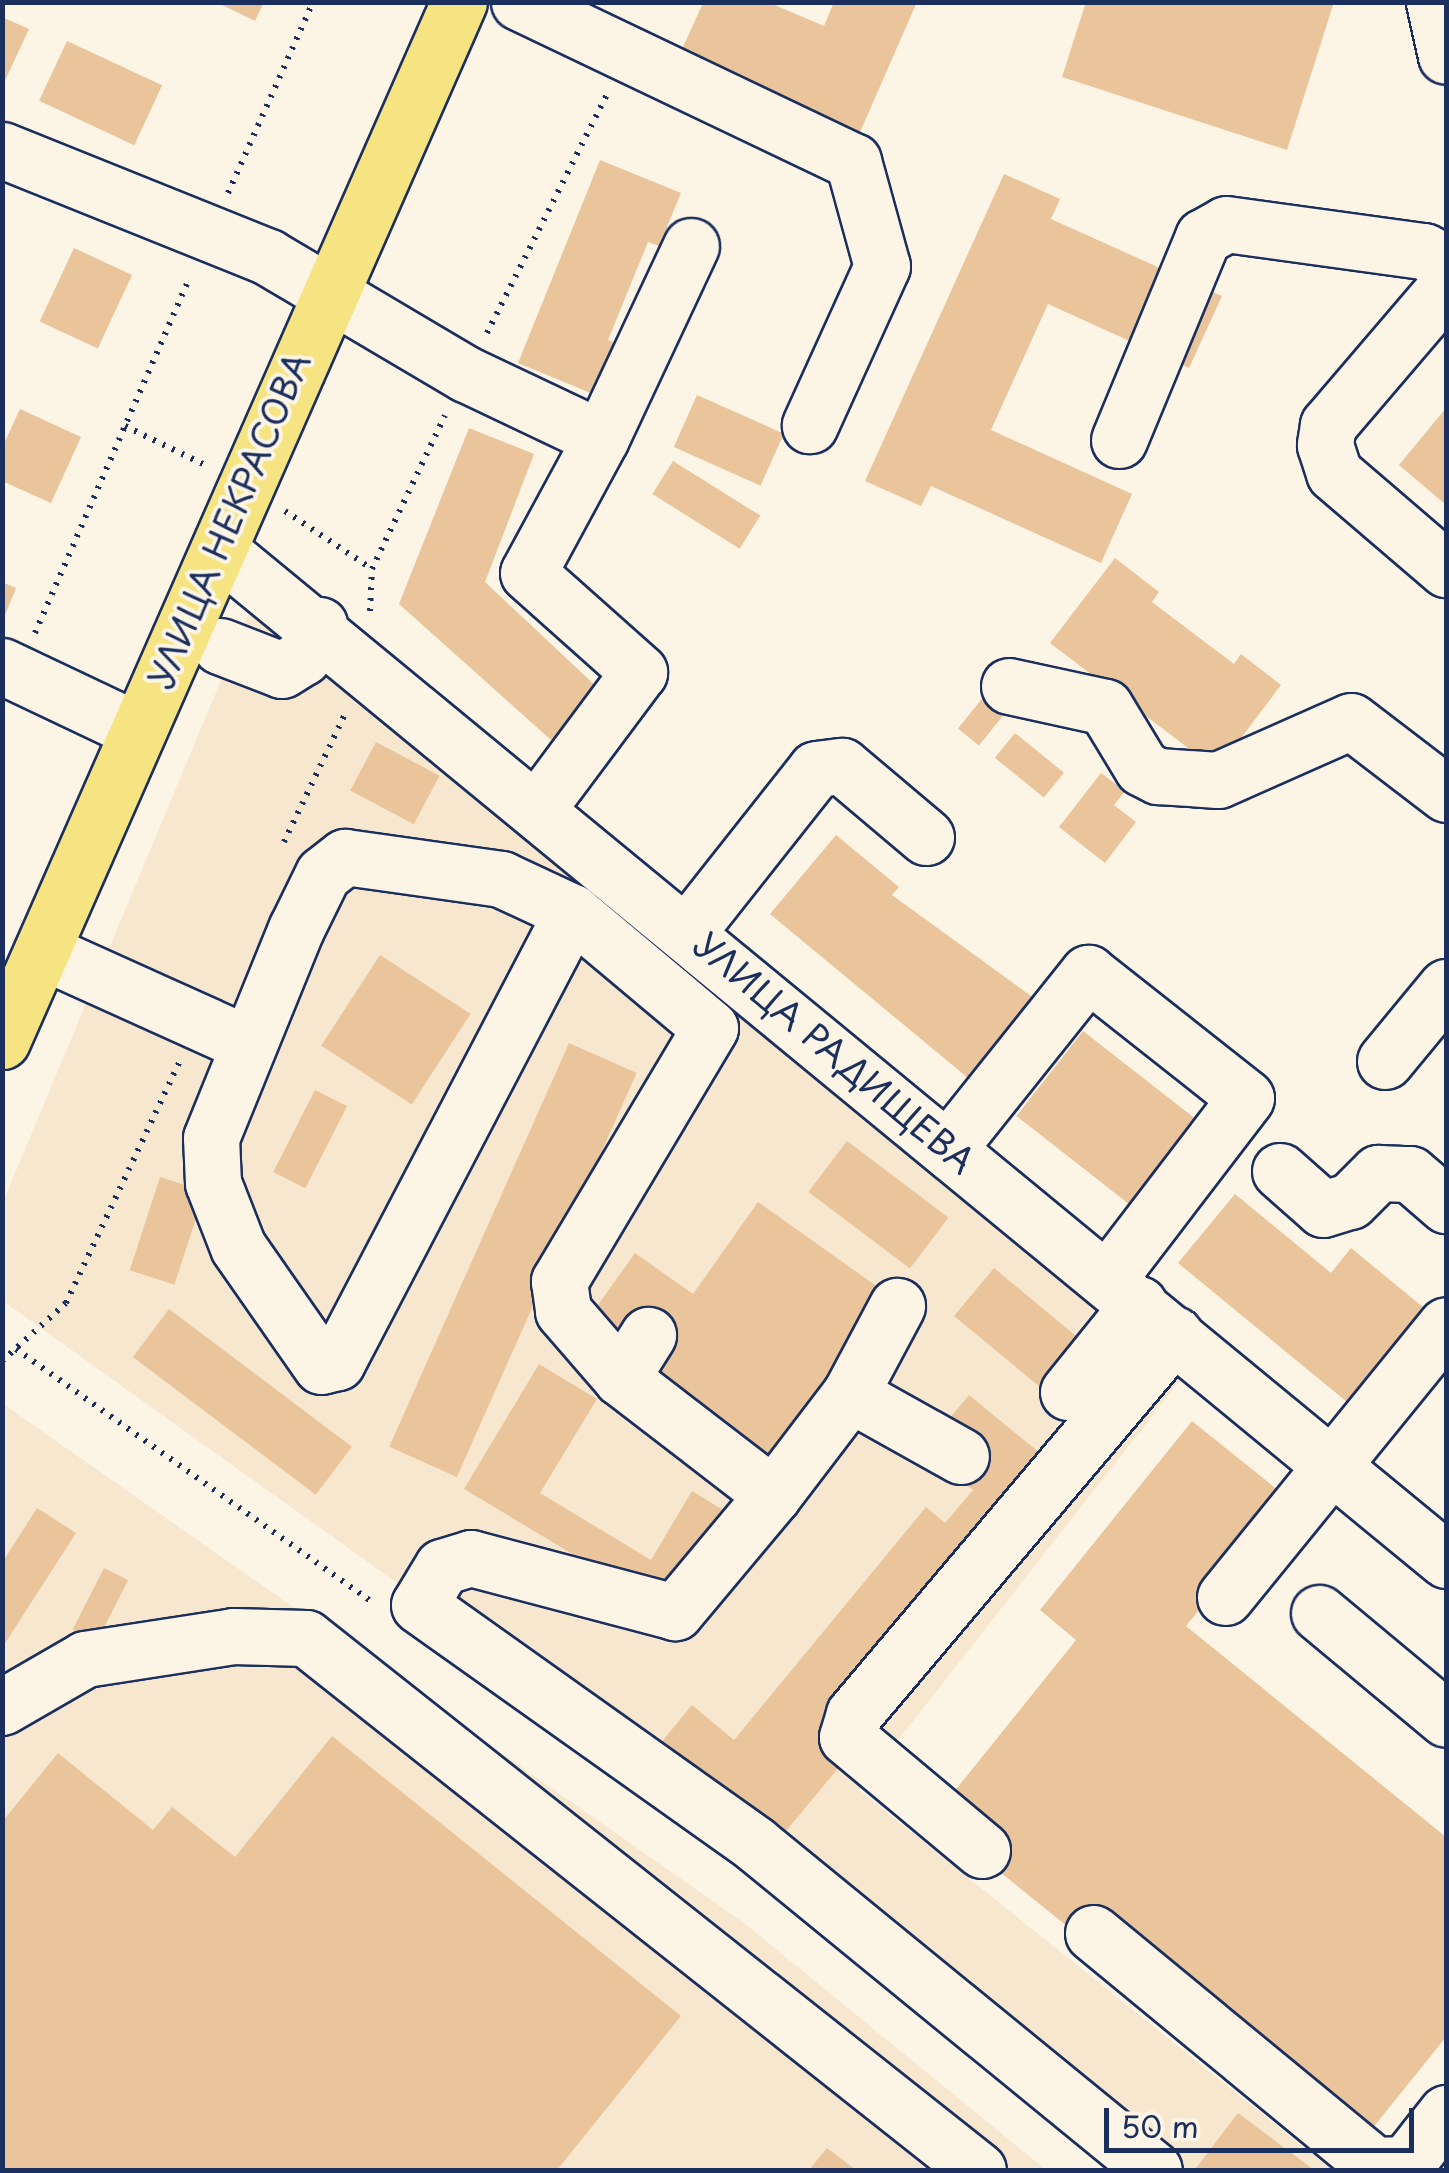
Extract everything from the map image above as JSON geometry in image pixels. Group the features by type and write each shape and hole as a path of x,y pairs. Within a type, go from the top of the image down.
{"main road":[{"name":"УЛИЦА НЕКРАСОВА","path":"2,1041 220,550 328,288 459,2"}],"street":[{"path":"519,2 853,162 882,266 810,425"},
{"path":"1434,2 1446,56"},
{"path":"2,150 209,234 328,288 466,374 601,438"},
{"path":"1119,440 1203,237 1226,224 1424,251 1443,290 1328,425 1325,445 1334,473 1446,568"},
{"path":"536,810 639,672 528,573 601,438 692,246"},
{"name":"УЛИЦА РАДИЩЕВА","path":"220,550 368,666 536,810 688,931 1446,1560"},
{"path":"220,646 282,670 303,657 318,625"},
{"path":"10,670 137,730"},
{"path":"1009,686 1105,707 1142,768 1158,776 1218,780 1350,720 1446,794"},
{"path":"688,931 816,769 842,766 926,837"},
{"path":"572,912 337,1362 321,1366 306,1352 238,1247 212,1183 211,1138 323,874 345,857 501,879 572,912 710,1028"},
{"path":"42,951 248,1044"},
{"path":"949,1147 1088,973 1246,1098 1141,1305 854,1714 847,1736 982,1850"},
{"path":"747,980 710,1028 560,1281 563,1311 635,1356 773,1494"},
{"path":"1384,1061 1446,986"},
{"path":"1280,1171 1323,1209 1350,1200 1378,1173 1410,1174 1446,1205"},
{"path":"1068,1392 1141,1305"},
{"path":"896,1306 850,1394 675,1612 472,1558 442,1567 419,1604 755,1844 1154,2170"},
{"path":"1225,1597 1446,1325"},
{"path":"850,1394 961,1456"},
{"path":"1319,1614 1446,1719"},
{"path":"2,1707 84,1659 234,1636 306,1638 976,2170"},
{"path":"1093,1933 1374,2165 1406,2164 1446,2114"}],"path":[{"path":"10,670 313,2"},
{"path":"368,666 372,569 627,56"}],"shaded area":[{"path":"258,592 1182,1378 859,1790 1332,2170 1160,2170 754,1838 3,1301 3,1202"},
{"path":"2,1403 744,1923 1046,2170 3,2170"}],"building":[{"path":"216,2 264,2 255,21"},
{"path":"834,2 917,2 857,139 677,60 703,3 770,3 824,26"},
{"path":"1086,2 1334,2 1287,150 1062,77"},
{"path":"2,17 29,29 2,87"},
{"path":"67,41 162,85 134,145 39,101"},
{"path":"600,160 681,193 659,246 648,242 608,340 619,344 598,396 518,363"},
{"path":"1004,174 1060,199 1051,219 1222,296 1189,368 1048,304 991,430 1132,494 1101,563 931,486 921,506 865,481"},
{"path":"74,248 132,275 98,348 40,321"},
{"path":"697,395 784,434 761,486 674,447"},
{"path":"1446,408 1446,505 1399,465"},
{"path":"20,409 81,437 51,503 2,481 2,448"},
{"path":"469,428 534,454 485,582 600,690 551,740 399,604"},
{"path":"673,461 760,516 740,549 652,494"},
{"path":"1115,558 1159,592 1152,602 1234,664 1241,654 1281,685 1217,770 1050,643"},
{"path":"2,582 16,588 3,620 2,620"},
{"path":"985,695 1006,712 979,745 958,728"},
{"path":"1015,733 1064,773 1044,798 995,758"},
{"path":"376,742 440,776 414,824 350,791"},
{"path":"1101,773 1125,791 1114,805 1136,822 1105,863 1059,827"},
{"path":"836,835 899,887 892,895 1034,998 968,1078 770,914"},
{"path":"380,955 471,1014 412,1104 321,1046"},
{"path":"1083,1031 1204,1126 1138,1211 1017,1116"},
{"path":"569,1043 637,1073 457,1477 389,1447"},
{"path":"315,1090 347,1106 305,1188 273,1172"},
{"path":"847,1141 948,1217 910,1269 808,1192"},
{"path":"160,1177 205,1192 174,1285 130,1270"},
{"path":"1235,1194 1331,1273 1351,1248 1424,1308 1347,1402 1178,1263"},
{"path":"758,1202 889,1295 767,1469 635,1377 652,1353 593,1312 635,1253 693,1294"},
{"path":"994,1268 1147,1395 777,1842 659,1745 692,1705 734,1740 926,1507 945,1523 973,1490 924,1449 969,1395 1041,1454 1074,1415 954,1316"},
{"path":"169,1309 352,1447 316,1495 133,1357"},
{"path":"539,1364 597,1399 540,1493 651,1560 692,1491 728,1513 669,1612 464,1489"},
{"path":"1192,1421 1289,1499 1186,1626 1446,1837 1446,2037 1351,2155 933,1818 1076,1640 1040,1610"},
{"path":"37,1508 76,1533 2,1648 2,1563"},
{"path":"104,1568 128,1580 97,1642 73,1629"},
{"path":"332,1736 681,2016 557,2170 2,2170 2,1822 58,1753 153,1830 172,1807 235,1857"},
{"path":"1238,2113 1314,2170 1196,2168"},
{"path":"827,2148 856,2170 809,2170"}]}
